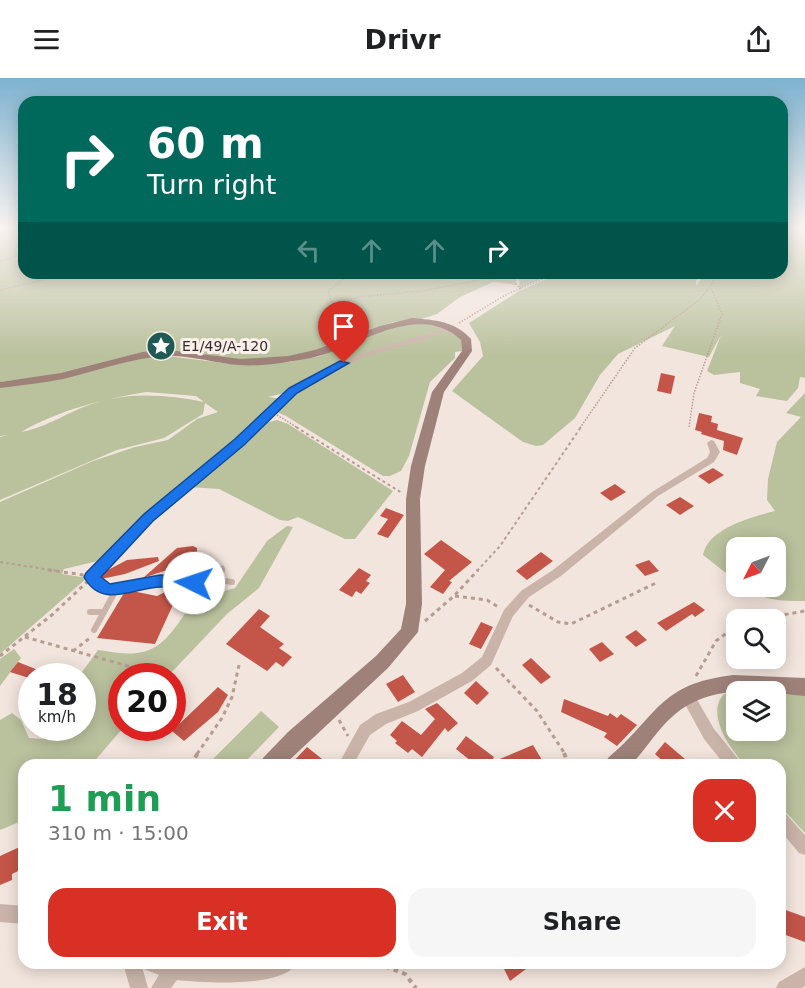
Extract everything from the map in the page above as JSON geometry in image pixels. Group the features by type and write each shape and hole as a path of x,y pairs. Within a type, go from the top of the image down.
{"street":[{"path":"0,385 61,376 142,355 169,353 241,362 288,360 318,353 404,322 430,321 451,327 466,339 468,348 443,383 434,401 418,466 413,499 414,604 409,632 382,662 295,739 276,759"},
{"path":"348,759 365,730 381,719 467,677 487,661 508,613 519,601 655,494 711,460 715,452 711,443"},
{"path":"622,759 636,746 668,707 706,687 735,682 805,687"},
{"path":"687,695 709,734 729,759"},
{"path":"786,825 805,847"},
{"path":"0,913 18,914"},
{"path":"134,969 139,988"},
{"path":"167,969 237,976 270,974 278,969"},
{"path":"160,988 173,971"},
{"path":"785,988 805,976"}],"lane":[{"path":"232,582 219,580 194,583 160,581 116,590 102,588 92,577 148,517 271,413 298,386 366,354 426,337 451,327"},
{"path":"219,580 222,568"},
{"path":"94,630 116,590"},
{"path":"90,612 104,612"}],"path":[{"path":"36,282 40,279"},
{"path":"0,290 48,279"},
{"path":"344,279 328,291 332,303 377,295 422,291 485,279 514,282 521,289"},
{"path":"451,327 544,279"},
{"path":"409,632 433,616 500,546 635,348 688,310 710,287 714,279"},
{"path":"689,428 694,393 722,314 710,287"},
{"path":"271,413 280,416 413,499"},
{"path":"0,562 74,572 92,577 71,598 0,656"},
{"path":"519,601 558,622 571,624 588,614 656,584"},
{"path":"454,596 487,600 508,613"},
{"path":"786,614 805,611"},
{"path":"73,651 88,641 94,630"},
{"path":"687,695 717,639 726,633"},
{"path":"24,637 116,663"},
{"path":"487,661 530,698 568,759"},
{"path":"194,759 222,718 232,697 239,665"},
{"path":"338,702 338,716 354,746"},
{"path":"392,969 405,974 416,988"}],"green space":[{"path":"0,271 18,271 18,279 517,279 516,285 493,282 460,297 437,314 421,319 393,322 315,351 273,359 242,360 142,352 61,374 0,382"},
{"path":"788,271 805,271 805,378 800,377 798,388 787,401 756,396 760,389 740,383 740,372 714,375 707,371 721,335 709,357 662,346 675,326 618,354 600,375 575,418 543,445 536,446 523,442 452,391 483,356 480,342 469,323 519,291 547,279 697,279 696,286 701,279 788,279"},
{"path":"518,279 541,279 518,289 520,282"},
{"path":"412,323 440,326 461,339 462,351 455,352 455,358 430,382 409,456 401,471 390,476 383,476 286,416 274,411 297,390 268,397 283,399 266,411 254,427 151,512 102,560 64,569 62,574 87,578 0,654 0,502 93,461 135,447 168,440 197,419 218,412 205,403 203,414 164,438 117,450 0,500 0,437 7,435 0,436 0,387 142,357 167,356 240,365 289,362 320,356 387,329","holes":["147,392 196,396 204,402 151,396 111,399 88,405 40,427 21,432 51,417 82,406 114,398"]},
{"path":"805,393 805,601 765,597 786,597 786,537 726,537 726,573 703,555 713,538 722,531 743,520 775,511 767,500 768,479 777,442 801,417 786,413"},
{"path":"277,420 288,424 393,491 355,539 345,539 298,517 288,521 280,520 219,489 189,487 265,423"},
{"path":"287,526 293,527 259,588 227,614 180,663 108,663 108,741 112,741 96,759 18,759 18,822 0,830 0,720 12,713 18,718 18,741 96,741 96,663 89,663 98,650 140,653 149,650 165,639 179,622 190,601 235,588 267,541"},
{"path":"14,649 21,658 0,686 0,659"},
{"path":"726,693 726,739 717,711 719,702"},
{"path":"786,694 805,695 805,833 786,812 786,759 740,759 727,741 786,741"},
{"path":"261,711 279,727 248,759 213,759"}],"building":[{"path":"661,373 675,376 671,394 657,391"},
{"path":"699,413 712,416 711,422 718,424 717,430 743,438 737,455 723,450 724,441 695,430"},
{"path":"713,468 724,475 709,484 698,476"},
{"path":"615,484 626,492 611,501 600,493"},
{"path":"680,497 694,506 680,515 666,505"},
{"path":"386,508 404,515 388,538 377,534 388,519 380,516"},
{"path":"441,540 472,562 449,581 452,582 443,594 430,587 445,570 424,554"},
{"path":"193,546 197,548 197,555 201,560 194,569 172,571 170,569 143,578 177,548"},
{"path":"541,552 553,561 527,580 516,571"},
{"path":"158,557 159,561 125,574 101,579 99,577 127,560"},
{"path":"649,560 659,571 645,576 635,565"},
{"path":"359,568 371,575 366,581 370,583 361,594 356,591 352,597 339,590"},
{"path":"169,590 177,596 155,644 97,638 124,593 132,591 157,596"},
{"path":"694,602 705,610 695,617 692,614 666,631 657,623"},
{"path":"259,609 270,616 260,627 284,644 279,648 292,657 283,667 276,662 267,671 226,644"},
{"path":"481,622 493,627 481,649 469,644"},
{"path":"636,630 647,640 636,647 625,637"},
{"path":"602,642 614,654 600,662 589,649"},
{"path":"531,658 551,677 541,684 522,665"},
{"path":"18,662 20,663 18,663 18,675 10,672"},
{"path":"403,675 415,692 398,702 386,684"},
{"path":"476,681 489,693 477,705 464,693"},
{"path":"218,687 228,695 218,712 186,739 186,718"},
{"path":"564,699 608,716 610,713 617,718 621,714 637,725 617,746 604,737 607,733 561,712"},
{"path":"437,703 458,723 448,732 445,728 422,757 412,749 408,753 395,743 397,741 390,735 402,721 421,735 435,719 425,709"},
{"path":"466,736 494,757 493,759 468,759 456,749"},
{"path":"665,742 685,759 660,759 655,754"},
{"path":"533,745 541,759 500,759"},
{"path":"307,747 322,759 296,759"},
{"path":"18,848 18,871 12,874 12,880 0,885 0,856"},
{"path":"786,910 805,917 805,942 786,935"},
{"path":"504,969 526,969 510,981"}],"place":[{"name":"E1/49/A-120","path":"161,346"}],"route":[{"path":"194,583 168,580 110,590 102,588 92,577 148,517 239,442 293,390 344,363"}]}
